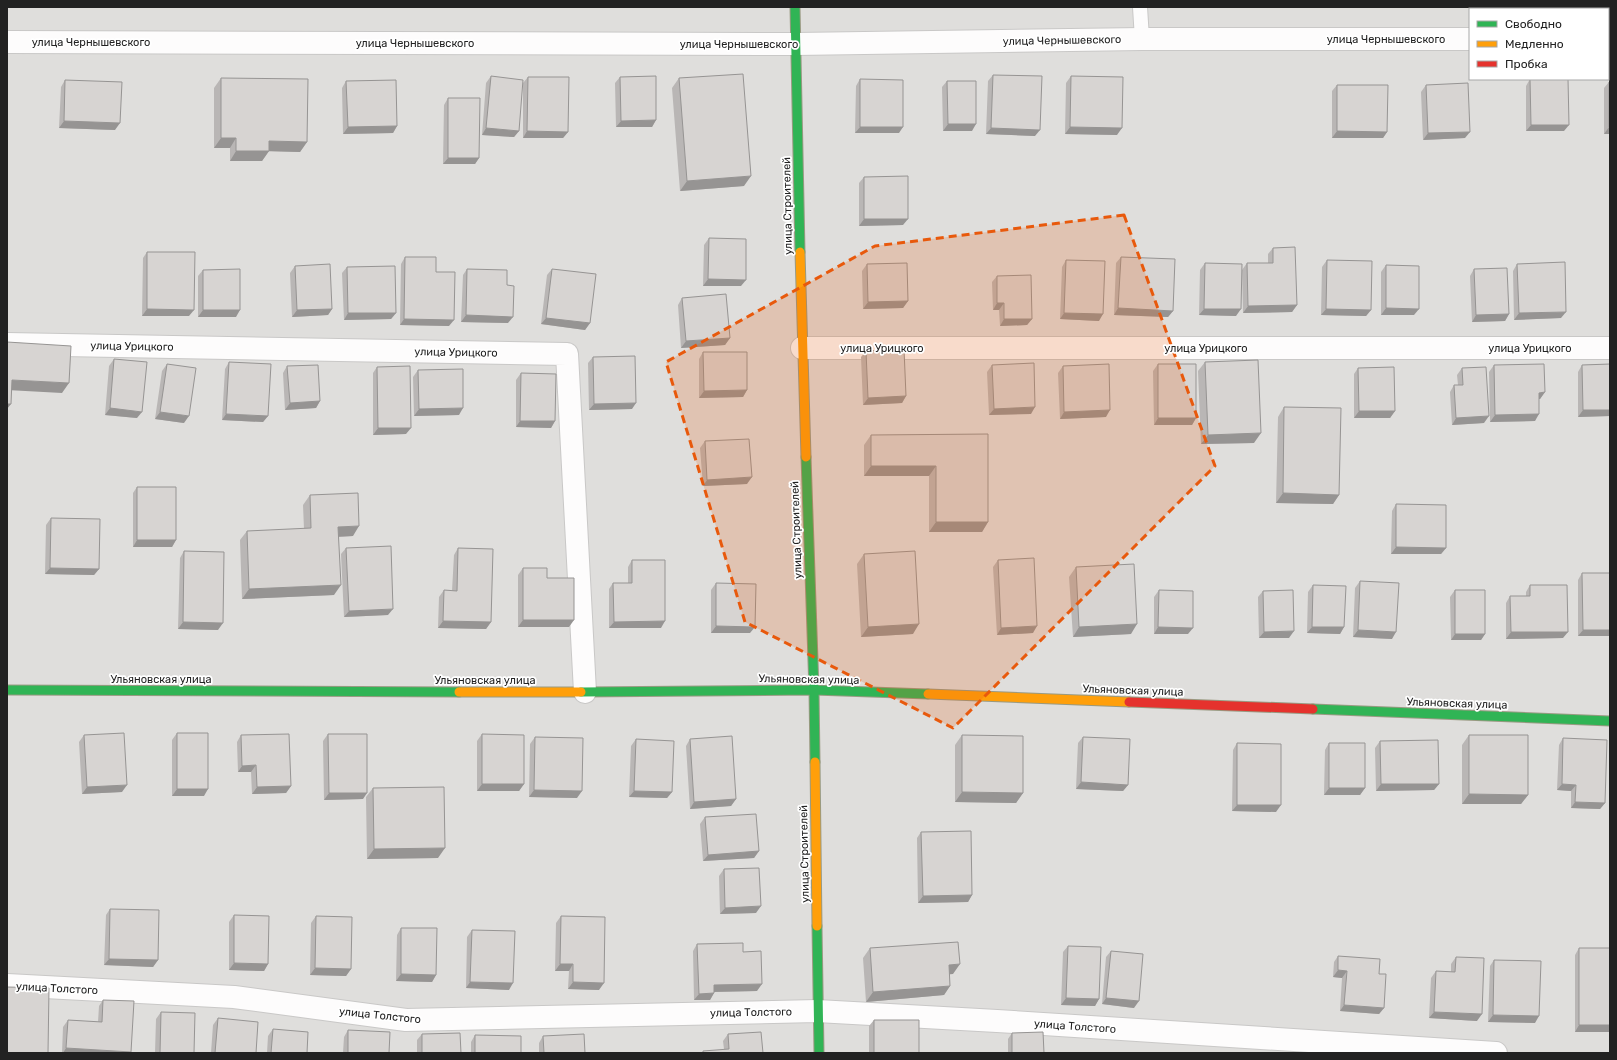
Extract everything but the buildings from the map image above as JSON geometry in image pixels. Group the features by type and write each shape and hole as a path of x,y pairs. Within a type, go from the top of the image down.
{"street":[{"name":"улица Строителей","path":"795,7 802,348 814,690 819,1053"},
{"name":"улица Чернышевского","path":"7,42 796,44 1142,39 1469,39"},
{"name":"улица Урицкого","path":"7,344 568,354 585,692"},
{"name":"улица Урицкого","path":"802,348 1610,348"},
{"name":"Ульяновская улица","path":"7,690 585,692 814,690 1610,721"},
{"name":"улица Толстого","path":"7,985 234,996 406,1020 818,1011 1496,1053"}],"lane":[{"path":"1140,7 1142,39"}],"highlighted area":[{"path":"1124,215 1215,466 953,728 745,622 666,362 875,246"}],"shaded area":[{"path":"7,7 1610,7 1610,1053 7,1053"}],"traffic: fast":[{"path":"795,7 800,252"},
{"path":"806,457 815,762"},
{"path":"7,690 459,692"},
{"path":"581,692 814,690 928,694"},
{"path":"1313,709 1610,721"},
{"path":"817,926 819,1053"}],"traffic: slow":[{"path":"800,252 806,457"},
{"path":"459,692 581,692"},
{"path":"928,694 1129,702"},
{"path":"815,762 817,926"}],"traffic: jam":[{"path":"1129,702 1313,709"}]}
